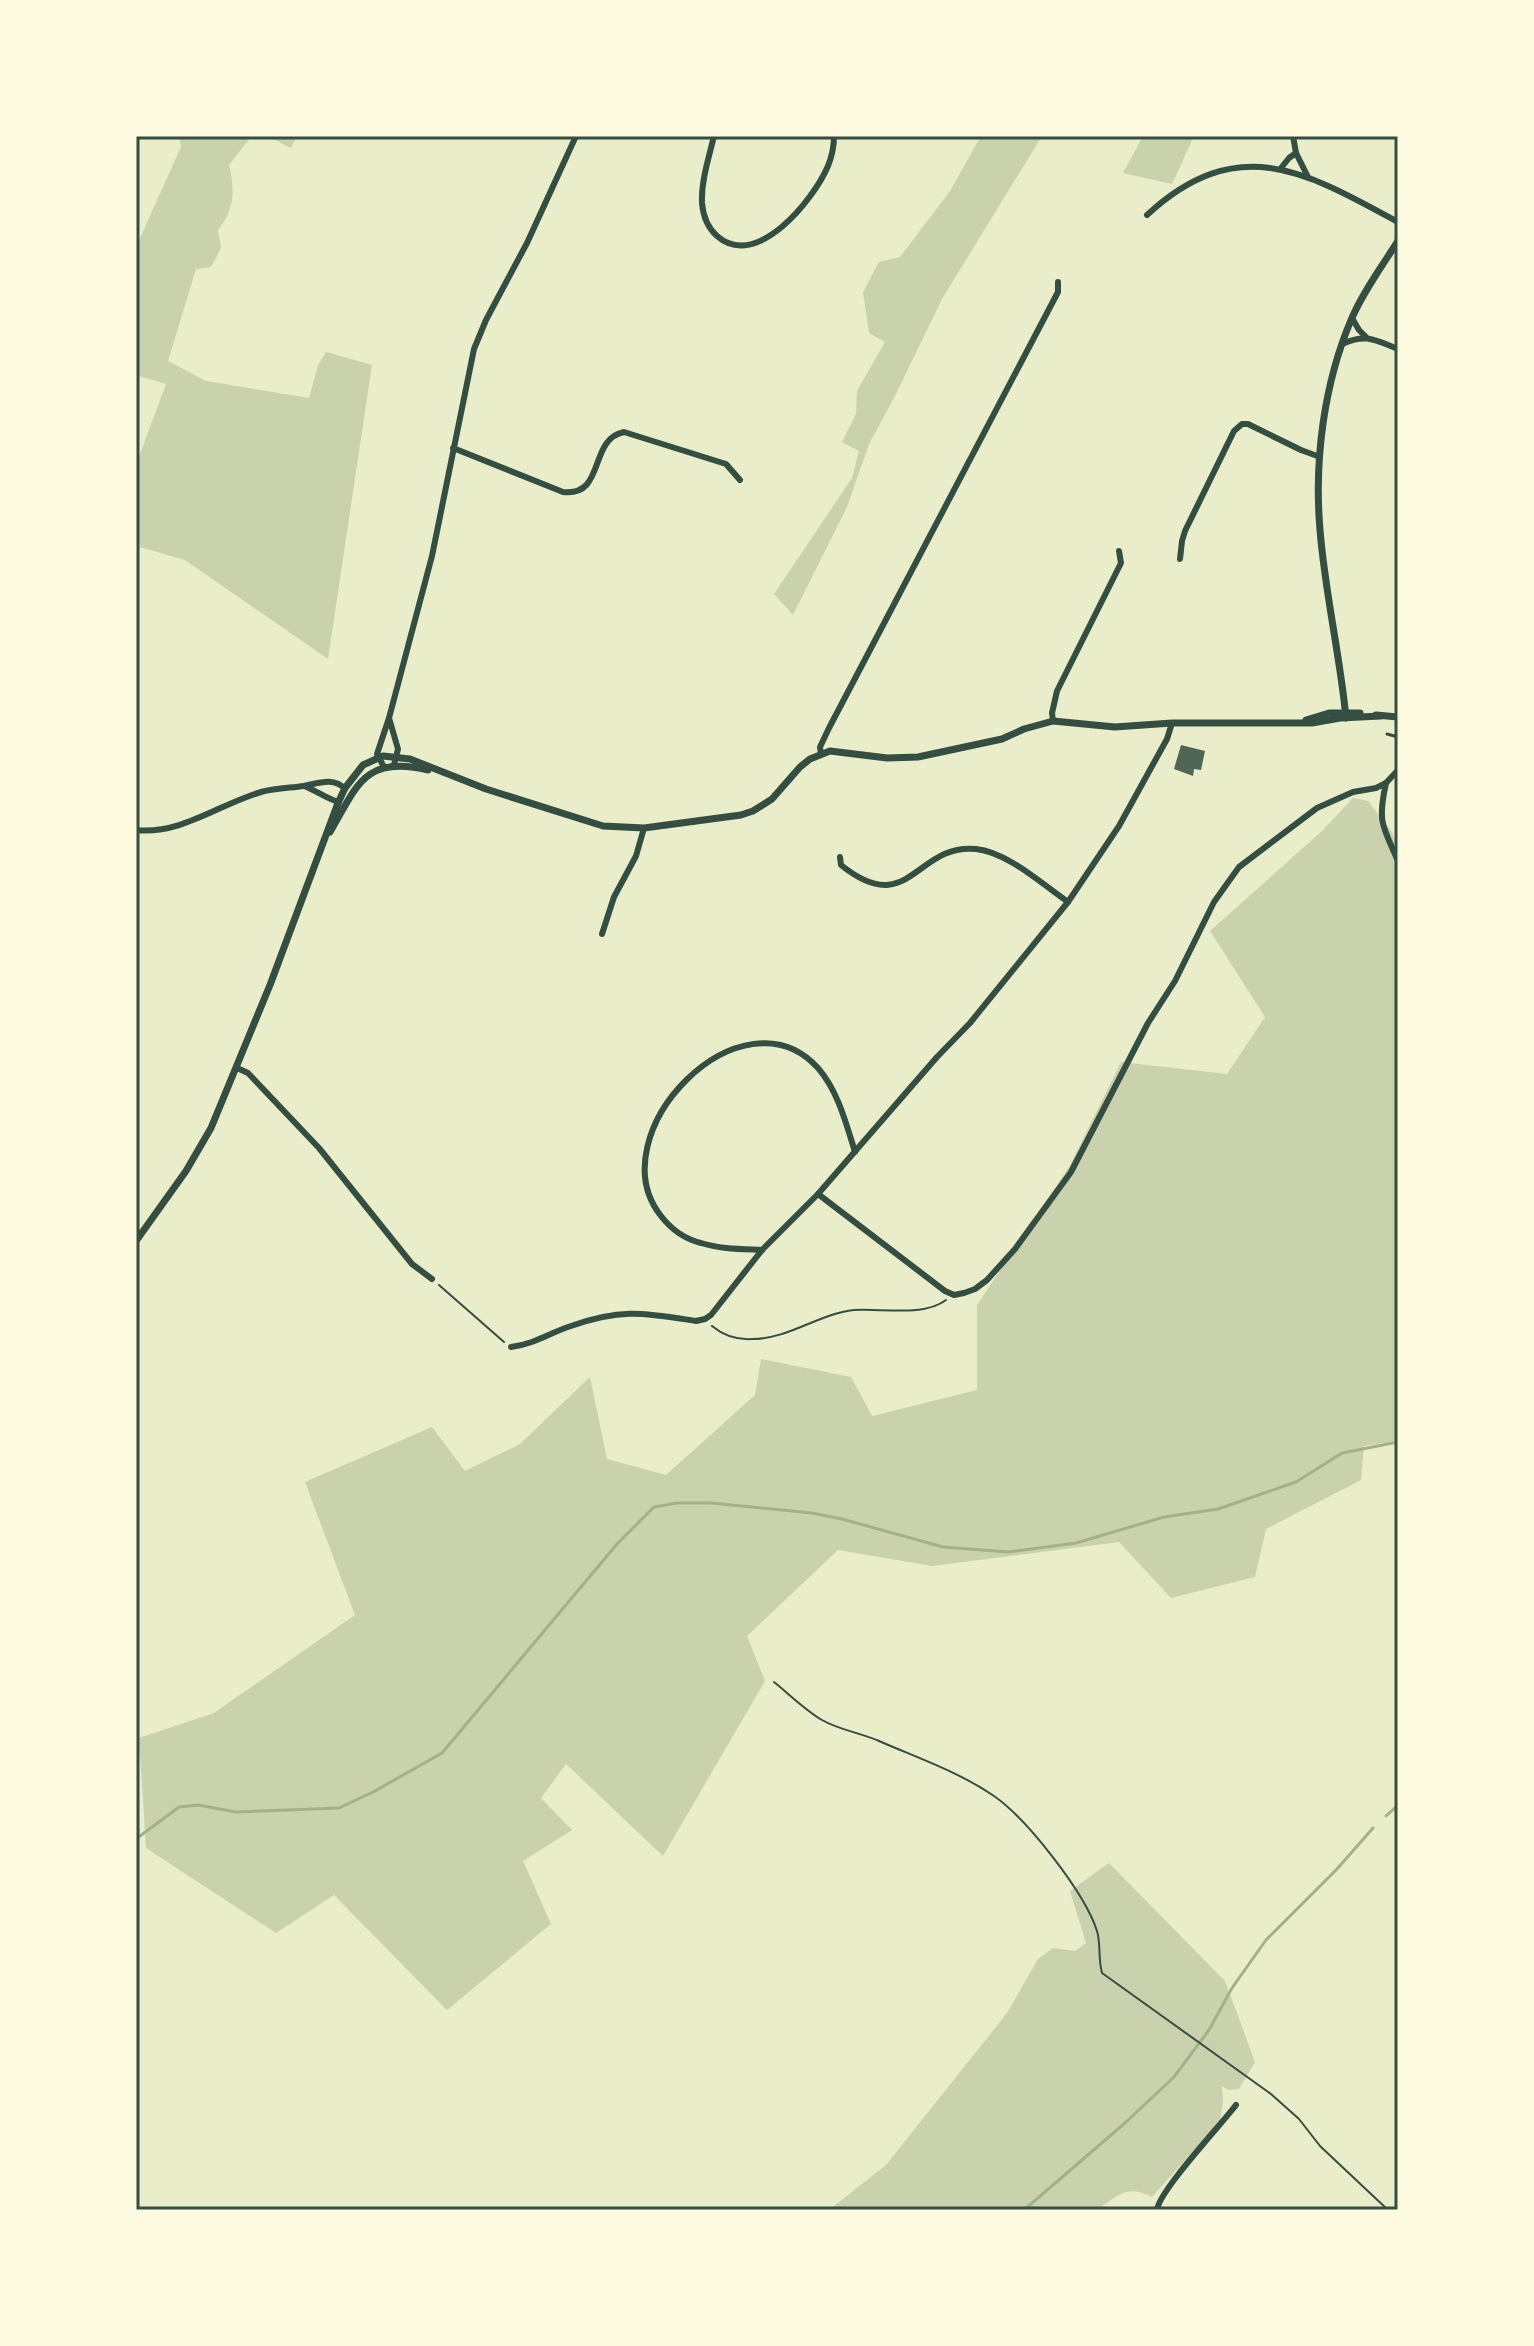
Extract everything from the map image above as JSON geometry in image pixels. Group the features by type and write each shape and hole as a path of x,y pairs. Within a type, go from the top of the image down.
{"street":[{"path":"378,758 378,746 389,718 432,556 474,349 576,136"},
{"path":"714,136 702,191 704,213 716,234 725,242 737,246 764,238 800,209 827,167 834,136"},
{"path":"1293,136 1296,153 1308,177"},
{"path":"1281,168 1296,153"},
{"path":"1147,215 1189,184 1235,167 1258,166 1281,168 1308,177 1398,222"},
{"path":"1345,715 1320,532 1320,457 1325,412 1342,344 1352,318 1398,241"},
{"path":"821,754 820,747 829,728 1058,292 1058,282"},
{"path":"1352,318 1366,337 1398,349"},
{"path":"1342,344 1366,337"},
{"path":"1180,559 1185,531 1234,431 1242,424 1320,457"},
{"path":"453,448 572,493 582,491 589,482 607,440 624,432 726,464 740,480"},
{"path":"1053,718 1057,691 1121,563 1119,551"},
{"path":"325,841 362,780 389,766 415,767 449,776 583,821 616,828 644,828 753,811 772,799 800,767 821,754 841,752 887,758 918,757 1002,739 1053,718 1115,727 1172,723 1300,722 1329,713 1398,717"},
{"path":"389,718 396,742 389,766"},
{"path":"511,1347 529,1345 564,1328 616,1313 633,1312 696,1321 705,1319 719,1307 762,1250 818,1194 937,1057 979,1014 1068,902 1119,826 1156,761 1172,723"},
{"path":"136,1241 199,1149 237,1068 345,788 363,765 393,756 449,776"},
{"path":"378,758 389,766"},
{"path":"818,1194 936,1285 954,1295 975,1289 1024,1237 1071,1172 1148,1023 1175,981 1214,902 1239,867 1317,808 1337,797 1376,788 1386,783 1398,770"},
{"path":"136,830 165,829 261,792 287,786 324,782 341,785 348,799"},
{"path":"1386,783 1381,805 1381,827 1398,861"},
{"path":"304,786 338,803"},
{"path":"338,803 348,799"},
{"path":"602,934 614,897 636,856 644,828"},
{"path":"840,857 841,865 848,871 867,883 880,886 907,879 945,854 974,848 1002,857 1068,902"},
{"path":"762,1250 701,1243 681,1235 666,1223 649,1196 646,1163 652,1133 666,1104 687,1079 726,1052 758,1044 786,1047 819,1069 839,1105 855,1152"},
{"path":"237,1068 248,1073 319,1148 412,1264 432,1279"},
{"path":"1157,2210 1158,2203 1173,2182 1236,2105"}],"lane":[{"path":"1387,734 1398,737"}],"path":[{"path":"432,1279 511,1347"},
{"path":"705,1319 724,1335 763,1339 777,1337 852,1310 929,1309 954,1295"},
{"path":"774,1682 822,1720 874,1738 956,1774 995,1797 1014,1813 1062,1867 1094,1922 1102,1973 1271,2094 1299,2119 1320,2146 1388,2210"}],"green space":[{"path":"179,136 297,136 291,148 269,137 251,137 229,165 232,199 228,214 218,230 221,248 211,267 196,269 168,361 206,381 309,398 318,365 326,352 372,365 328,659 185,560 136,546 136,465 166,384 136,375 136,247 181,147"},
{"path":"981,136 1042,136 942,299 869,444 847,507 793,615 774,594 852,478 859,451 842,442 856,414 857,391 885,342 869,333 863,292 879,262 900,257 950,191"},
{"path":"1143,136 1194,136 1172,184 1123,173"},
{"path":"1353,798 1368,801 1392,832 1398,851 1398,1441 1364,1446 1361,1480 1266,1529 1255,1577 1171,1598 1119,1542 932,1566 838,1550 747,1636 765,1681 663,1856 566,1764 541,1798 572,1830 523,1861 551,1924 447,2010 334,1895 276,1933 146,1848 139,1738 214,1713 355,1615 305,1482 432,1427 465,1471 520,1444 590,1377 607,1459 666,1475 755,1395 761,1359 851,1377 872,1416 977,1390 977,1305 1069,1167 1121,1062 1227,1074 1265,1017 1210,931 1322,831"},
{"path":"1109,1863 1225,1981 1255,2062 1239,2089 1228,2090 1222,2086 1220,2121 1152,2197 1129,2191 1097,2210 829,2210 886,2165 1007,2013 1038,1959 1053,1948 1075,1951 1086,1943 1070,1891"}],"building":[{"path":"1181,745 1205,751 1201,770 1194,769 1193,776 1174,769"}],"waterway":[{"path":"136,1839 179,1807 198,1805 236,1812 339,1808 442,1753 617,1544 654,1507 711,1503 812,1513 943,1547 1008,1552 1076,1543 1164,1517 1218,1509 1296,1482 1342,1453 1398,1442"},
{"path":"1386,1816 1398,1805"},
{"path":"1024,2210 1174,2077 1209,2030 1232,1988 1266,1940 1373,1828"}]}
